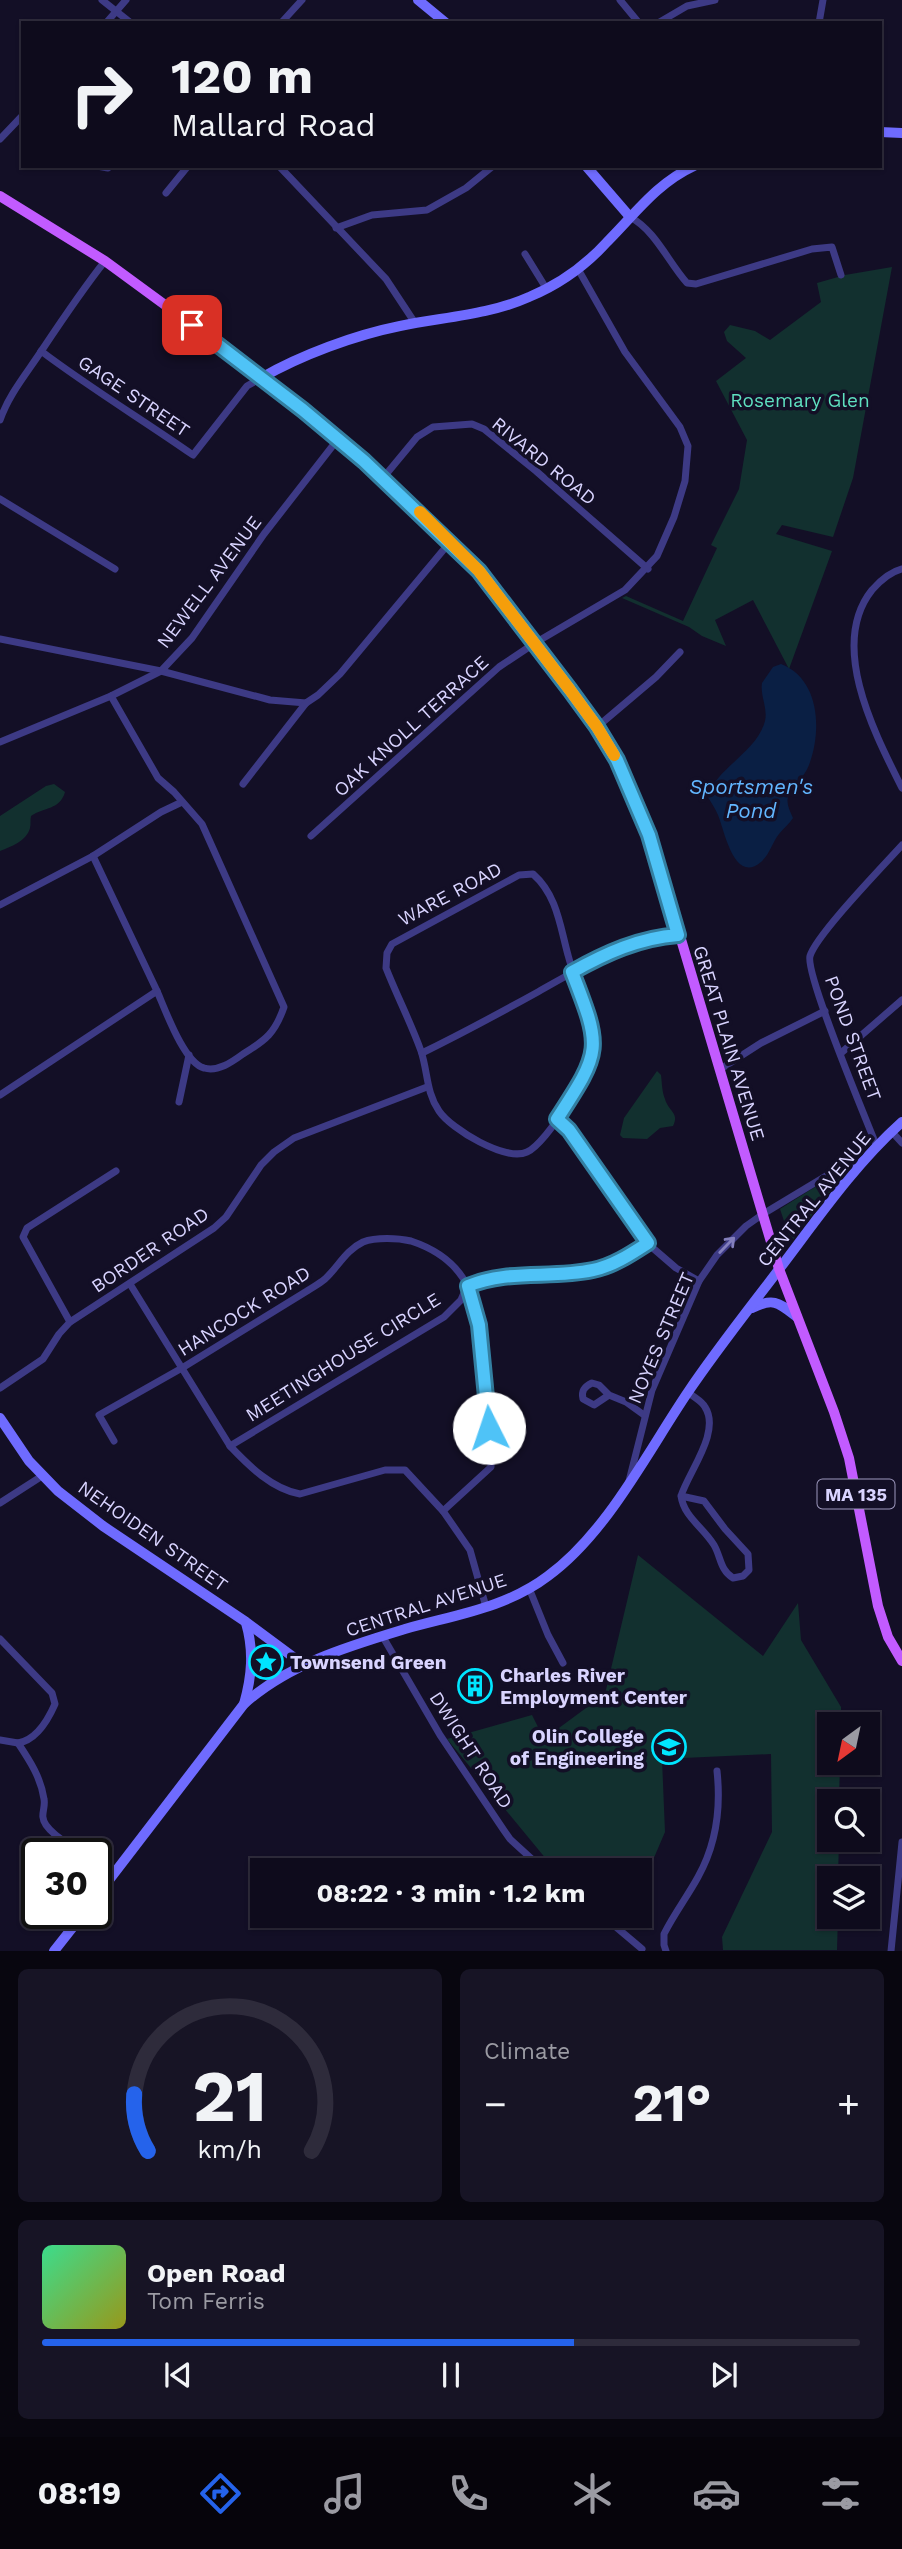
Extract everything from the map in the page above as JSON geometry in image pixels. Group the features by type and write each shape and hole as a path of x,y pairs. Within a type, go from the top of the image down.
{"main road":[{"path":"418,0 444,21"},
{"path":"882,132 902,133"},
{"path":"588,168 630,217"},
{"path":"261,377 279,367 336,346 415,323 504,307 546,288 578,269 606,244 660,187 690,168"},
{"name":"GREAT PLAIN AVENUE","path":"0,195 104,261 261,377 383,478 479,571 597,727 617,760 645,822 662,874 779,1269 849,1458 878,1606 888,1637 902,1661"},
{"name":"CENTRAL AVENUE","path":"112,1877 244,1704 272,1681 304,1665 383,1637 486,1608 529,1588 548,1576 575,1552 628,1483 688,1392 779,1269 863,1163 902,1122"},
{"path":"748,1310 772,1302 783,1306 797,1317"},
{"name":"NEHOIDEN STREET","path":"0,1418 42,1476 103,1526 246,1622 304,1665"},
{"path":"244,1704 252,1668 251,1644 246,1622"},
{"path":"54,1951 71,1929"}],"street":[{"path":"102,0 129,21"},
{"path":"108,21 126,0"},
{"path":"284,21 302,0"},
{"path":"620,0 637,21"},
{"path":"662,21 687,6 715,0"},
{"path":"819,21 823,0"},
{"path":"0,139 21,117"},
{"path":"166,192 186,168"},
{"path":"281,168 386,279 415,323"},
{"path":"336,228 372,215 427,210 466,188 491,168"},
{"path":"630,217 638,221 659,245 687,283 696,284 828,246 832,247 841,275"},
{"path":"525,254 546,288"},
{"path":"0,420 4,407 69,308 104,261"},
{"path":"578,269 625,352 680,427 688,446 685,481 674,517 657,556 648,569"},
{"name":"GAGE STREET","path":"41,351 193,455 247,386 261,377"},
{"name":"RIVARD ROAD","path":"383,478 417,437 433,427 472,424 484,429 536,471 648,569"},
{"name":"NEWELL AVENUE","path":"0,743 111,696 161,671 192,638 264,534 338,439"},
{"path":"0,499 115,569"},
{"path":"243,784 306,702 318,695 340,674 450,542"},
{"name":"OAK KNOLL TERRACE","path":"311,836 499,667 534,643 625,590 648,569"},
{"path":"902,569 880,581 867,596 857,613 854,649 855,672 881,745 902,788"},
{"path":"0,639 161,671 270,700 306,702"},
{"path":"597,727 680,653"},
{"path":"93,856 188,1055 198,1066 205,1069 226,1066 271,1034 278,1026 284,1007 210,839 202,824 158,778 111,696"},
{"path":"0,905 93,856 161,812 182,802"},
{"name":"POND STREET","path":"877,1147 825,1011 810,967 810,956 821,937 902,845"},
{"name":"WARE ROAD","path":"422,1053 386,968 387,953 392,944 519,875 533,874 550,891 572,972"},
{"path":"572,972 593,1031 594,1048 586,1075 536,1147 525,1153 507,1153 489,1146 448,1122 437,1108 428,1087 422,1053 467,1031 598,957 656,937 678,935"},
{"path":"0,1095 157,991"},
{"path":"841,1053 902,1000"},
{"path":"719,1070 761,1043 825,1011"},
{"path":"179,1102 188,1055"},
{"name":"BORDER ROAD","path":"0,1388 43,1359 70,1322 220,1223 261,1165 274,1152 294,1138 428,1087"},
{"path":"557,1119 569,1130 648,1243 676,1268 699,1281"},
{"path":"892,1132 902,1143"},
{"name":"NOYES STREET","path":"628,1483 652,1390 699,1281 718,1255 733,1238 762,1214 841,1167 863,1163"},
{"path":"70,1322 23,1237 27,1228 116,1171"},
{"name":"HANCOCK ROAD","path":"114,1441 99,1415 182,1368 324,1279 351,1250 365,1241 404,1239 428,1247 444,1257 468,1286"},
{"path":"468,1286 485,1279 509,1275 594,1270 620,1260 648,1243"},
{"path":"130,1284 230,1446 257,1472 287,1492 300,1494 385,1470 405,1470 443,1511 470,1550 486,1608"},
{"name":"MEETINGHOUSE CIRCLE","path":"230,1446 444,1317 461,1300 468,1286"},
{"name":"MEETINGHOUSE CIRCLE","path":"443,1511 491,1467 479,1325 468,1286"},
{"path":"681,1496 704,1501 748,1555 749,1570 743,1576 733,1578 727,1574 716,1547 682,1509 681,1496 687,1478 710,1435 708,1414 704,1405 688,1392"},
{"path":"610,1395 644,1415"},
{"path":"0,1503 42,1476"},
{"path":"529,1588 563,1664"},
{"name":"DWIGHT ROAD","path":"383,1637 440,1735 503,1829 532,1858"},
{"path":"0,1639 52,1693 55,1704 38,1732 27,1742 0,1740"},
{"path":"18,1743 37,1772 45,1802 41,1813 44,1823 60,1838"},
{"path":"666,1951 664,1934 699,1875 712,1844 719,1804 717,1771"},
{"path":"891,1951 902,1842"},
{"path":"617,1928 642,1949"}],"green space":[{"name":"Rosemary Glen","path":"892,267 853,478 833,537 782,525 776,534 832,551 789,669 753,600 715,620 726,646 622,598 626,596 683,621 717,548 711,545 739,489 747,440 716,381 746,358 727,341 724,332 730,325 755,331 770,340 821,302 817,283"},
{"path":"54,784 65,792 63,798 31,816 30,828 25,837 0,851 0,816 46,786"},
{"path":"657,1071 661,1075 666,1103 675,1118 673,1126 660,1128 647,1139 623,1138 620,1135 624,1118"},
{"path":"842,1170 847,1170 791,1242 780,1209"},
{"name":"Olin College of Engineering","path":"638,1555 763,1656 798,1603 801,1640 841,1707 841,1712 817,1712 817,1775 840,1775 839,1789 817,1789 817,1852 839,1852 838,1866 817,1866 817,1929 838,1929 837,1950 723,1950 722,1937 772,1832 771,1754 662,1759 665,1832 652,1862 652,1858 545,1858 447,1739 532,1715 544,1739 605,1694"}],"water":[{"name":"Sportsmen's Pond","path":"781,664 804,681 814,707 816,737 807,770 788,797 793,818 761,862 752,867 744,866 732,852 718,815 707,796 720,776 761,732 766,716 762,683 773,667"}],"slow traffic":[{"path":"420,512 479,571 570,690 614,755"}],"place":[{"name":"Townsend Green","path":"266,1662"},
{"name":"Charles River Employment Center","path":"475,1686"},
{"name":"Olin College of Engineering","path":"669,1747"}],"route":[{"path":"192,325 236,357 364,461 479,571 570,690 617,760 645,822 662,874 678,935 656,937 628,945 598,957 572,972 593,1031 594,1048 586,1075 557,1119 569,1130 648,1243 620,1260 594,1270 509,1275 485,1279 468,1286 479,1325 489,1428"}]}
